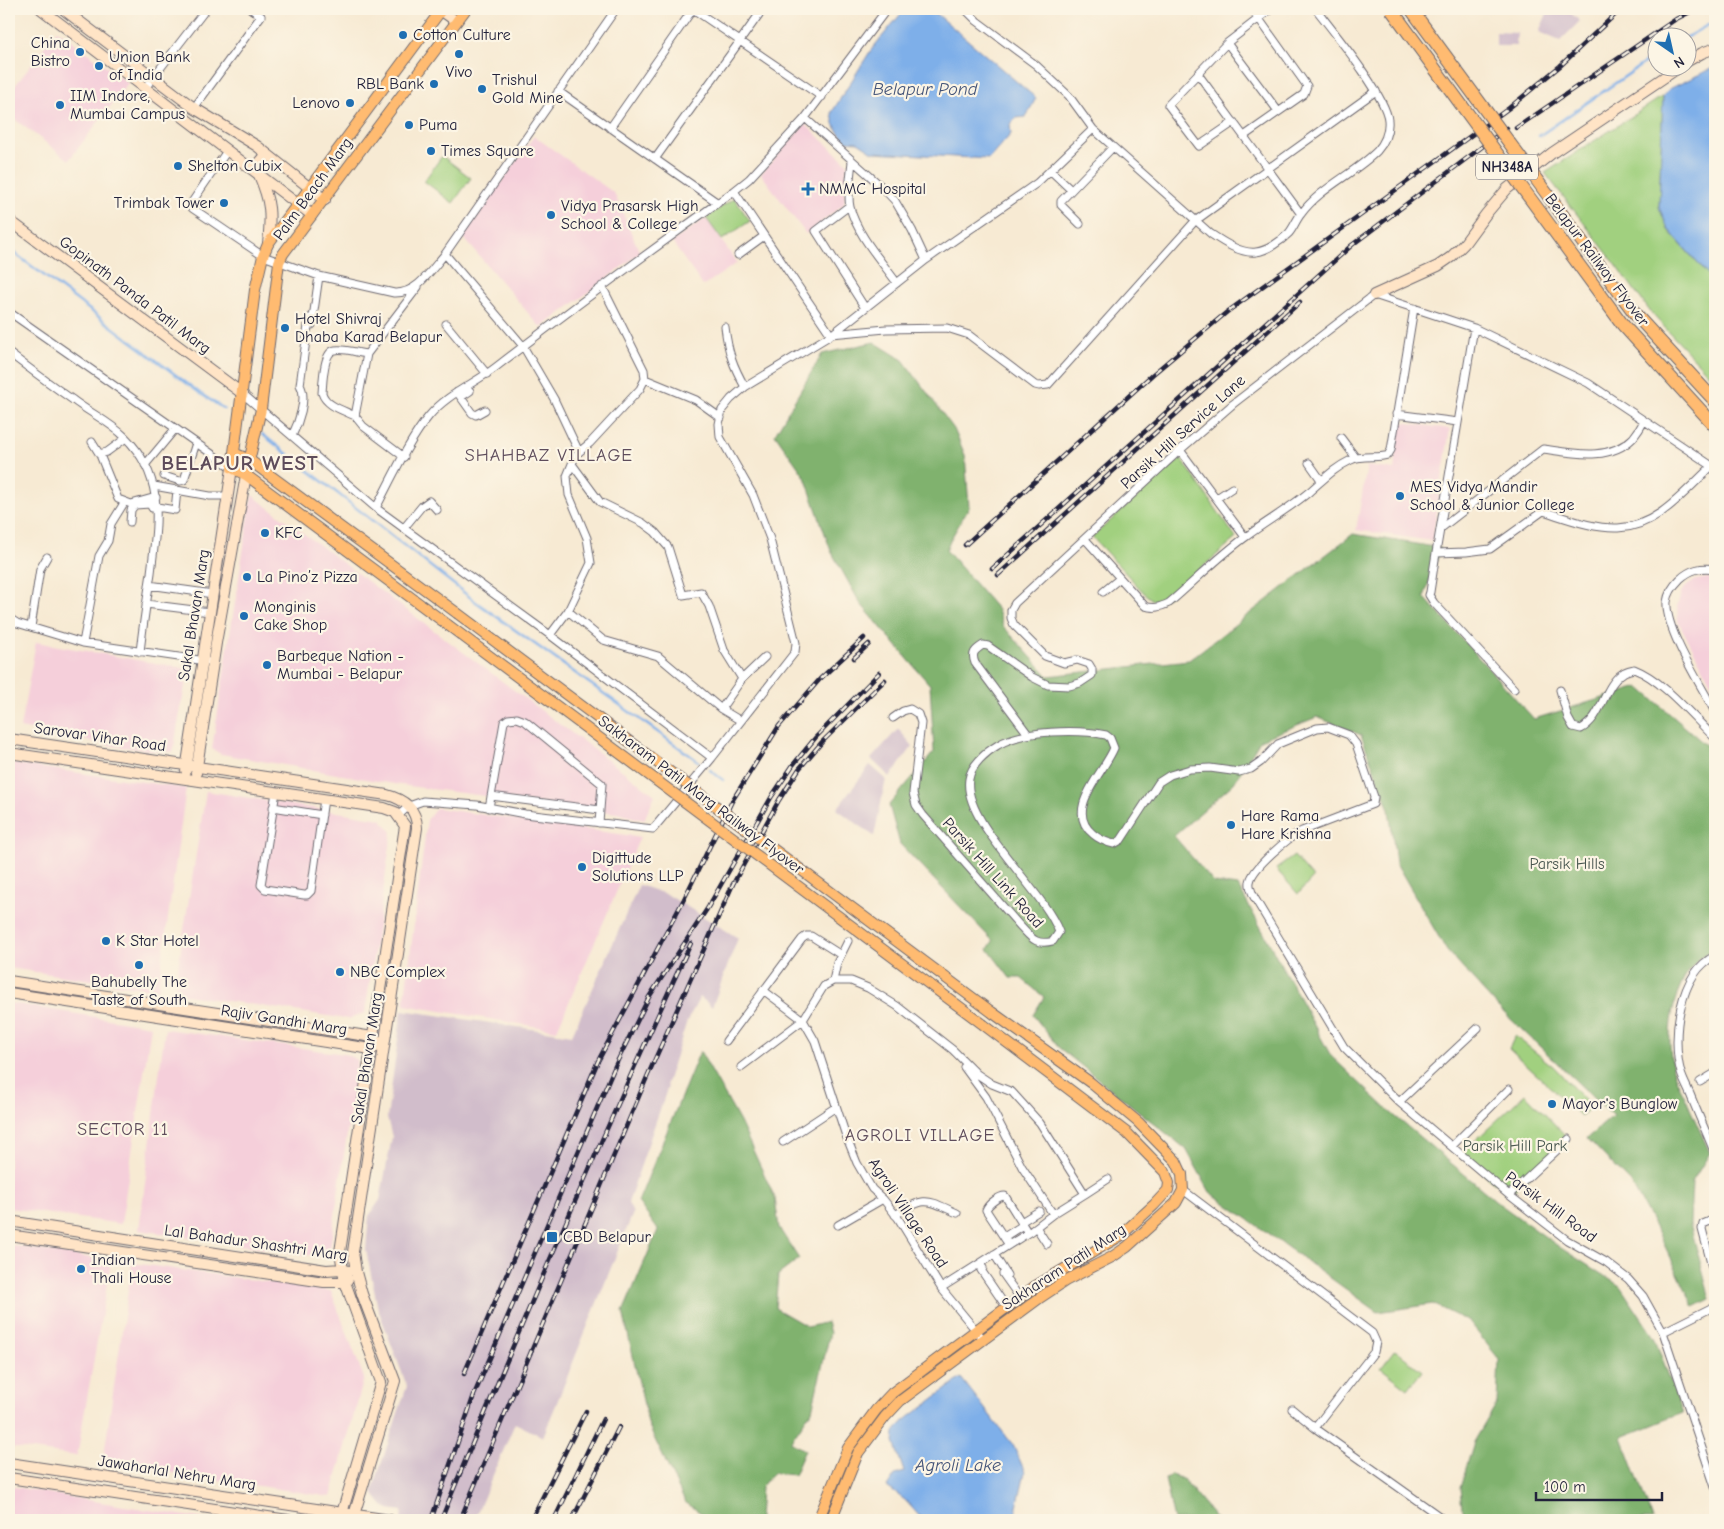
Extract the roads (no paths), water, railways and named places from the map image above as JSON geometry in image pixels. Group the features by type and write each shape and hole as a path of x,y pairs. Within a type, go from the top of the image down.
{"highway":[{"name":"Belapur Railway Flyover","path":"1391,9 1623,325 1715,426"},
{"name":"Belapur Railway Flyover","path":"1411,9 1636,315 1715,401"}],"main road":[{"name":"Palm Beach Marg","path":"232,468 255,290 263,256 268,244 441,9"},
{"name":"Palm Beach Marg","path":"246,475 248,458 261,409 279,262 464,9"},
{"path":"234,453 248,458"},
{"name":"Sakharam Patil Marg Railway Flyover","path":"248,458 993,1013 1091,1083 1138,1122 1176,1161 1182,1174 1183,1190"},
{"path":"232,468 246,475"},
{"name":"Sakharam Patil Marg Railway Flyover","path":"246,475 1099,1110"},
{"name":"Sakharam Patil Marg","path":"820,1520 821,1513 848,1448 876,1410 892,1393 1020,1298 1059,1272 1120,1236 1168,1190 1169,1183 1165,1172 1127,1133 1099,1110"},
{"name":"Sakharam Patil Marg","path":"831,1520 858,1453 885,1417 900,1401 1057,1286 1127,1247 1176,1203 1183,1190"}],"street":[{"path":"41,9 312,215"},
{"path":"63,9 194,108 257,146 325,200"},
{"path":"145,88 206,9"},
{"path":"194,108 261,16 252,9"},
{"path":"441,9 456,21"},
{"path":"355,416 367,354 421,282 445,254 616,9"},
{"path":"610,128 693,9 822,97"},
{"path":"654,159 763,9"},
{"path":"376,508 428,416 443,402 459,394 488,374 602,286 734,192 749,179 805,118 887,9"},
{"path":"965,9 976,22 1036,65 1069,96 1093,129 1195,221 1227,245 1245,251 1256,252 1266,249 1288,234 1301,214 1323,193 1377,150 1387,137 1388,119 1376,91 1316,9"},
{"path":"1244,136 1304,94 1306,86 1252,9"},
{"path":"1234,122 1199,146 1168,105 1227,43 1271,9"},
{"path":"1227,43 1278,111"},
{"path":"1696,56 1715,48"},
{"path":"1198,74 1301,214"},
{"path":"1374,295 1438,266 1451,257 1464,244 1507,189 1552,153 1663,78"},
{"path":"558,91 718,203"},
{"path":"831,334 886,329 947,328 969,335 1035,385 1043,386 1054,380 1195,221 1376,91"},
{"path":"805,118 895,201 912,230 926,260"},
{"path":"190,779 384,808 398,816 409,806 423,802 489,808 652,829 712,758 795,652 796,642 770,539 753,495 720,437 719,424 722,410 745,387 831,334 926,260 1037,183 1093,129"},
{"path":"1080,224 1061,205 1061,201 1113,147"},
{"path":"227,151 192,202 192,208 263,256 319,276 394,293 406,291 421,282"},
{"path":"256,172 267,154"},
{"path":"852,161 849,206 864,236 897,283"},
{"path":"1050,170 1071,190"},
{"path":"256,172 267,193 270,206 268,244"},
{"path":"734,192 831,334"},
{"path":"849,206 816,231 865,308"},
{"name":"Gopinath Panda Patil Marg","path":"9,220 243,394"},
{"path":"738,255 764,236"},
{"path":"445,254 523,346 554,399 579,452"},
{"path":"305,371 319,276"},
{"path":"550,634 568,611 591,563 587,538 569,495 567,476 579,452 590,443 640,390 645,379 644,370 602,286"},
{"path":"1374,295 1474,328 1588,383 1714,467 1663,511 1647,521 1630,527 1616,528 1591,525 1543,511 1490,549 1436,553"},
{"name":"Parsik Hill Service Lane","path":"1028,734 975,662 973,654 976,650 983,645 992,648 1032,677 1048,685 1069,686 1080,683 1092,675 1090,664 1084,661 1077,660 1064,663 1045,656 1014,625 1010,618 1011,610 1015,604 1180,450 1233,404 1374,295"},
{"path":"1085,539 1145,606 1152,608 1160,607 1169,603 1245,537 1309,492 1321,480 1342,465 1356,458 1370,456 1379,458 1388,455 1391,450 1414,308"},
{"path":"9,312 232,468"},
{"path":"292,436 301,410 302,389 300,386 308,318"},
{"path":"446,324 488,374"},
{"path":"725,327 728,350 734,369 745,387"},
{"path":"1474,328 1429,595 1434,603 1514,689"},
{"path":"367,354 337,349 330,352 326,357 322,393 324,399 329,404 355,416 363,426 404,457"},
{"path":"9,353 74,401 113,426 149,464 156,497 156,532 140,652"},
{"path":"645,379 696,400 721,418"},
{"path":"459,394 470,391"},
{"path":"243,394 376,508 550,634 712,758"},
{"path":"459,394 472,413 476,415 485,410"},
{"path":"1396,414 1458,422"},
{"path":"1440,529 1543,450 1590,454 1616,449 1633,438 1644,422"},
{"path":"149,464 175,428"},
{"path":"99,454 107,452 126,438"},
{"path":"1341,438 1356,458"},
{"path":"92,442 118,499 131,504 156,497"},
{"path":"169,488 165,477 180,481 184,480 196,443"},
{"path":"1180,450 1245,537"},
{"path":"1309,463 1321,480"},
{"path":"572,464 600,502 642,522 655,532 668,547 683,595 701,592 709,606 724,650 742,679"},
{"name":"Sakal Bhavan Marg","path":"190,779 186,765 232,468"},
{"name":"Sakal Bhavan Marg","path":"190,779 197,767 246,475"},
{"path":"154,486 210,496 228,496"},
{"path":"1217,498 1232,488"},
{"path":"130,522 131,510 134,506 147,503 152,508 175,510 177,490"},
{"path":"404,528 422,506 429,501 437,510"},
{"path":"84,643 99,556 108,540 111,524 124,502"},
{"path":"31,627 40,569 47,557"},
{"path":"1715,569 1702,567 1686,574 1672,587 1667,601 1668,620 1715,712"},
{"path":"1103,592 1119,579"},
{"path":"149,586 212,595"},
{"path":"146,604 210,612"},
{"path":"568,611 603,640 658,656 721,709 741,721"},
{"path":"9,618 17,623 84,643 214,662"},
{"path":"721,709 742,679 765,657"},
{"path":"1560,690 1568,718 1573,727 1581,729 1589,724 1612,684 1622,673 1634,669 1658,682 1715,738"},
{"name":"Parsik Hill Link Road","path":"894,718 903,711 910,709 918,714 921,723 913,793 916,805 1020,926 1035,941 1044,944 1053,941 1059,932 1056,922 1034,889 993,838 976,809 971,796 969,780 973,768 990,750 1000,743 1028,734 1054,732 1101,734 1110,738 1113,743 1112,753 1086,798 1082,814 1083,824 1087,829 1104,842 1114,844 1121,840 1159,782 1170,775 1190,769 1210,768 1239,772 1251,769 1261,762 1278,744 1317,728 1328,727 1349,735 1356,744 1374,797 1373,804 1302,830 1257,869 1249,883"},
{"path":"489,808 504,722 508,719 517,718 525,721 600,782 603,786 599,823"},
{"name":"Sarovar Vihar Road","path":"9,739 186,765"},
{"name":"Sarovar Vihar Road","path":"9,752 190,779"},
{"path":"186,765 386,795 395,797 409,806"},
{"path":"276,792 262,885 265,889 304,895 311,891 324,799"},
{"path":"491,796 600,810"},
{"name":"Sakal Bhavan Marg","path":"352,1518 395,1381 356,1272 353,1252 417,828 417,820 409,806"},
{"path":"274,807 322,815"},
{"name":"Sakal Bhavan Marg","path":"342,1517 381,1382 345,1282 340,1252 405,826 398,816"},
{"name":"Parsik Hill Road","path":"1249,883 1254,897 1344,1047 1399,1102 1510,1195 1567,1240 1606,1262 1628,1279 1643,1296 1664,1332 1715,1487"},
{"path":"726,1041 806,936 811,936 841,955"},
{"path":"833,981 837,963 848,941"},
{"path":"1715,956 1706,960 1690,980 1682,1002 1676,1038 1681,1073 1715,1154"},
{"name":"Rajiv Gandhi Marg","path":"9,981 373,1036 384,1044"},
{"path":"741,1067 803,1020 824,986 833,981 850,981 868,988 897,1006 953,1050 977,1074 992,1084 1012,1092 1040,1123 1085,1194"},
{"path":"763,990 803,1020"},
{"name":"Rajiv Gandhi Marg","path":"9,993 371,1049 384,1044"},
{"path":"235,1028 237,1016"},
{"name":"Agroli Village Road","path":"803,1020 814,1041 857,1163 872,1189 883,1198 895,1215 941,1288 983,1340"},
{"path":"1399,1102 1478,1028"},
{"path":"953,1050 986,1097 1022,1167 1053,1214"},
{"path":"1700,1082 1715,1073"},
{"path":"1452,1146 1509,1089"},
{"path":"783,1142 836,1107"},
{"path":"1510,1195 1569,1139"},
{"path":"941,1288 1108,1179"},
{"path":"1183,1190 1372,1333 1376,1342 1374,1352 1315,1428"},
{"path":"1009,1245 986,1210 987,1207 1002,1196 1006,1196 1028,1233"},
{"path":"838,1225 883,1198"},
{"path":"895,1215 923,1201 932,1202 958,1213"},
{"path":"1004,1237 1039,1210"},
{"path":"1712,1268 1702,1229 1703,1224 1715,1219"},
{"name":"Lal Bahadur Shashtri Marg","path":"9,1221 322,1269 342,1269 356,1272"},
{"path":"1036,1227 1048,1244"},
{"name":"Lal Bahadur Shashtri Marg","path":"9,1235 320,1282 345,1282 356,1272"},
{"path":"994,1254 1020,1298"},
{"path":"983,1268 981,1270 1007,1308"},
{"path":"1664,1332 1715,1306"},
{"path":"1292,1409 1315,1428 1439,1516"},
{"name":"Jawaharlal Nehru Marg","path":"9,1463 342,1517 390,1520"},
{"name":"Jawaharlal Nehru Marg","path":"9,1478 288,1520"}],"water":[{"name":"Belapur Pond","path":"905,9 931,9 1036,98 1026,117 1016,118 1010,125 1011,134 989,159 873,152 858,142 846,141 836,128 832,112 871,50"},
{"path":"1715,67 1715,283 1668,229 1659,207 1663,96 1669,89 1692,78 1696,78 1696,76"},
{"name":"Agroli Lake","path":"961,1378 1013,1445 1025,1472 1014,1520 923,1520 905,1500 887,1487 895,1475 904,1472 894,1442 895,1432 904,1421"}],"waterway":[{"path":"1696,32 1715,21"},
{"path":"1539,136 1646,62"},
{"path":"9,249 201,394 224,409"},
{"path":"262,434 476,602 698,761"},
{"path":"710,770 723,780"}],"railway":[{"path":"965,545 1153,374 1227,312 1509,108 1560,66 1621,9"},
{"path":"1516,128 1676,19 1696,9"},
{"path":"992,569 1352,245 1507,128"},
{"path":"998,575 1300,302"},
{"path":"464,1374 598,1061 684,899 732,801 779,726 820,679 864,638"},
{"path":"854,658 869,644"},
{"path":"431,1520 474,1395 615,1066 649,997 707,909 772,796 793,765 816,737 879,673"},
{"path":"460,1520 647,1077 733,884 779,800 799,769 822,742 885,680"},
{"path":"441,1520 563,1230 691,943"},
{"path":"531,1520 586,1411"},
{"path":"554,1520 603,1419"},
{"path":"572,1520 619,1427"}],"place":[{"name":"Cotton Culture","path":"403,35"},
{"name":"China Bistro","path":"80,52"},
{"name":"Vivo","path":"459,54"},
{"name":"Union Bank of India","path":"99,66"},
{"name":"RBL Bank","path":"434,84"},
{"name":"Trishul Gold Mine","path":"482,89"},
{"name":"Lenovo","path":"350,103"},
{"name":"IIM Indore, Mumbai Campus","path":"60,105"},
{"name":"Puma","path":"409,125"},
{"name":"Times Square","path":"431,151"},
{"name":"Shelton Cubix","path":"178,166"},
{"name":"NMMC Hospital","path":"808,189"},
{"name":"Trimbak Tower","path":"224,203"},
{"name":"Vidya Prasarsk High School & College","path":"551,215"},
{"name":"Hotel Shivraj Dhaba Karad Belapur","path":"285,328"},
{"name":"MES Vidya Mandir School & Junior College","path":"1400,496"},
{"name":"KFC","path":"265,533"},
{"name":"La Pino’z Pizza","path":"247,577"},
{"name":"Monginis Cake Shop","path":"244,616"},
{"name":"Barbeque Nation - Mumbai - Belapur","path":"267,665"},
{"name":"Hare Rama Hare Krishna","path":"1231,825"},
{"name":"Digittude Solutions LLP","path":"582,867"},
{"name":"K Star Hotel","path":"106,941"},
{"name":"Bahubelly The Taste of South","path":"139,965"},
{"name":"NBC Complex","path":"340,972"},
{"name":"Mayor's Bunglow","path":"1552,1104"},
{"name":"CBD Belapur","path":"552,1237"},
{"name":"Indian Thali House","path":"81,1269"}],"district":[{"name":"SHAHBAZ VILLAGE","path":"549,455"},
{"name":"BELAPUR WEST","path":"240,463"},
{"name":"SECTOR 11","path":"123,1129"},
{"name":"AGROLI VILLAGE","path":"920,1135"}],"park label":[{"name":"Parsik Hills","path":"1567,864"},
{"name":"Parsik Hill Park","path":"1515,1146"}]}
